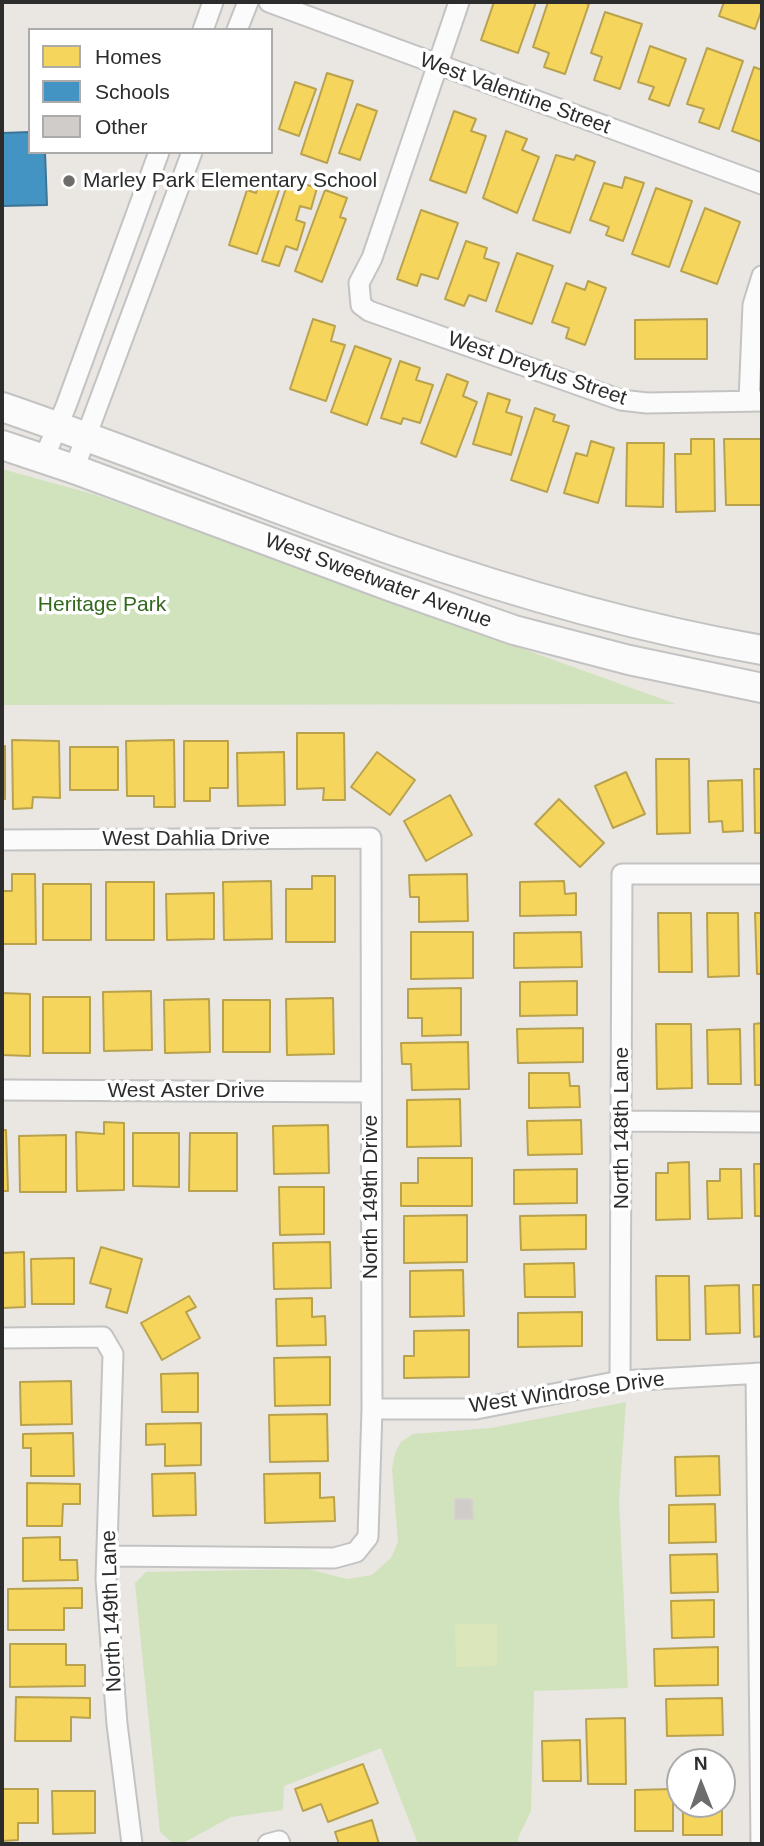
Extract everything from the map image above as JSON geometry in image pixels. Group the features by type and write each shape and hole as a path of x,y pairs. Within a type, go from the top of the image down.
{"street":[{"path":"204,28 213,2"},
{"path":"238,28 248,2"},
{"name":"West Valentine Street","path":"269,2 762,184"},
{"path":"436,65 459,2"},
{"name":"West Dreyfus Street","path":"436,65 372,258 359,283 361,305 369,311 621,400 647,404 755,401"},
{"path":"44,458 158,154"},
{"path":"74,469 191,154"},
{"path":"755,401 752,305 762,276"},
{"name":"West Sweetwater Avenue","path":"2,407 394,551 487,582 590,612 762,650"},
{"name":"West Sweetwater Avenue","path":"2,445 514,630 629,660 762,688"},
{"name":"West Dahlia Drive","path":"2,839 371,838"},
{"name":"North 149th Drive","path":"107,1556 334,1558 355,1552 368,1537 372,1409 371,838"},
{"name":"North 148th Lane","path":"620,1381 622,874 762,874"},
{"name":"West Aster Drive","path":"2,1090 371,1093"},
{"path":"622,1121 762,1122"},
{"name":"North 149th Lane","path":"2,1338 103,1337 113,1354 106,1579 117,1724 132,1844"},
{"path":"759,1373 761,1844"},
{"name":"West Windrose Drive","path":"372,1409 476,1409 620,1381 759,1373"}],"green space":[{"name":"Heritage Park","path":"2,469 96,495 676,704 2,705"},
{"path":"626,1402 619,1500 628,1688 534,1691 531,1811 518,1838 520,1844 418,1844 381,1748 284,1786 283,1810 231,1817 181,1844 174,1844 160,1832 135,1583 146,1572 308,1569 347,1579 372,1575 391,1558 398,1542 392,1469 395,1453 401,1442 413,1434 491,1428"},
{"path":"455,1624 497,1624 497,1666 456,1667"}],"building: Homes":[{"path":"494,2 536,2 518,53 481,40"},
{"path":"548,2 589,4 565,74 544,67 549,53 533,47"},
{"path":"724,2 762,2 755,29 719,16"},
{"path":"605,12 642,24 620,89 594,80 602,57 591,53"},
{"path":"650,46 686,59 669,106 649,99 654,87 638,82"},
{"path":"707,48 743,61 719,129 699,122 704,109 687,104"},
{"path":"754,67 762,70 762,142 732,131"},
{"path":"327,73 353,81 327,163 301,154"},
{"path":"295,82 316,89 299,136 279,129"},
{"path":"357,104 377,111 360,160 339,153"},
{"path":"454,111 476,119 471,131 486,136 466,193 430,180"},
{"path":"506,131 527,139 522,150 539,157 517,213 483,198"},
{"path":"556,155 574,160 576,155 595,162 570,233 533,220"},
{"path":"625,177 644,183 623,241 606,235 609,227 590,220 604,183 622,188"},
{"path":"289,179 317,188 311,209 300,206 296,220 305,223 297,250 286,246 279,266 262,261"},
{"path":"260,180 280,187 257,254 229,245 247,190 256,193"},
{"path":"656,188 692,201 669,267 632,254"},
{"path":"325,190 347,198 340,217 346,219 322,282 295,271"},
{"path":"705,208 740,222 717,284 681,271"},
{"path":"421,210 458,223 438,279 421,274 417,286 397,279"},
{"path":"466,241 487,248 484,258 499,263 486,301 469,295 464,306 445,299"},
{"path":"517,253 553,266 532,324 496,311"},
{"path":"588,281 606,288 585,345 566,338 569,328 552,322 566,283 585,290"},
{"path":"313,319 335,326 331,341 345,345 326,401 290,389"},
{"path":"707,319 707,359 635,359 635,320"},
{"path":"355,346 391,359 367,425 331,412"},
{"path":"400,361 420,368 416,380 433,385 420,423 403,418 401,424 381,418"},
{"path":"447,374 468,382 463,396 477,402 456,457 421,443"},
{"path":"488,393 510,400 506,412 522,417 511,455 473,444"},
{"path":"535,408 555,415 553,421 569,426 547,492 511,480"},
{"path":"691,439 714,439 715,511 676,512 675,454 691,454"},
{"path":"724,439 762,439 762,505 726,505"},
{"path":"591,441 614,448 598,503 564,493 576,453 587,456"},
{"path":"627,443 664,443 663,507 626,506"},
{"path":"297,733 344,733 345,800 323,800 324,788 297,789"},
{"path":"12,740 59,741 60,798 33,797 32,808 13,809"},
{"path":"174,740 175,807 154,807 154,796 127,796 126,741"},
{"path":"184,741 228,741 228,788 210,788 210,801 184,801"},
{"path":"2,746 5,746 5,799 2,799"},
{"path":"70,747 118,747 118,790 70,790"},
{"path":"284,752 285,805 238,806 237,753"},
{"path":"377,752 415,780 390,815 351,787"},
{"path":"656,759 689,759 690,833 657,834"},
{"path":"754,769 762,769 762,833 755,833"},
{"path":"626,772 645,814 613,828 595,786"},
{"path":"742,780 743,831 723,832 722,821 709,822 708,781"},
{"path":"450,795 472,835 426,861 404,821"},
{"path":"559,799 604,843 580,867 535,824"},
{"path":"12,874 35,874 36,944 2,944 2,891 12,891"},
{"path":"467,874 468,921 419,922 419,897 410,897 409,875"},
{"path":"312,876 335,876 335,942 286,942 286,889 312,889"},
{"path":"271,881 272,939 224,940 223,882"},
{"path":"564,881 565,894 576,893 576,915 520,916 520,882"},
{"path":"106,882 154,882 154,940 106,940"},
{"path":"43,884 91,884 91,940 43,940"},
{"path":"214,893 214,939 167,940 166,894"},
{"path":"658,913 691,913 692,972 659,972"},
{"path":"707,913 738,913 739,976 708,977"},
{"path":"755,913 762,913 762,974 757,974"},
{"path":"411,932 473,932 473,978 411,979"},
{"path":"581,932 582,967 514,968 514,933"},
{"path":"577,981 577,1015 520,1016 520,982"},
{"path":"461,988 461,1035 422,1036 422,1018 408,1018 408,989"},
{"path":"151,991 152,1050 104,1051 103,992"},
{"path":"2,993 30,994 30,1056 2,1055"},
{"path":"43,997 90,997 90,1053 43,1053"},
{"path":"333,998 334,1054 287,1055 286,999"},
{"path":"209,999 210,1052 165,1053 164,1000"},
{"path":"223,1000 270,1000 270,1052 223,1052"},
{"path":"762,1023 762,1085 755,1085 754,1024"},
{"path":"656,1024 691,1024 692,1088 657,1089"},
{"path":"583,1028 583,1062 518,1063 517,1029"},
{"path":"740,1029 741,1084 708,1084 707,1030"},
{"path":"468,1042 469,1089 412,1090 411,1064 402,1064 401,1043"},
{"path":"529,1073 569,1073 570,1086 579,1086 580,1107 529,1108"},
{"path":"460,1099 461,1146 407,1147 407,1100"},
{"path":"581,1120 582,1154 528,1155 527,1121"},
{"path":"104,1122 124,1123 124,1190 77,1191 76,1132 104,1134"},
{"path":"328,1125 329,1173 274,1174 273,1126"},
{"path":"2,1130 6,1130 8,1191 2,1191"},
{"path":"133,1133 179,1133 179,1187 133,1186"},
{"path":"190,1133 237,1133 237,1191 189,1191"},
{"path":"66,1135 66,1192 20,1192 19,1136"},
{"path":"418,1158 472,1158 472,1206 401,1206 401,1183 418,1183"},
{"path":"689,1162 690,1219 656,1220 656,1173 668,1173 668,1163"},
{"path":"754,1164 762,1164 762,1216 755,1216"},
{"path":"577,1169 577,1203 514,1204 514,1170"},
{"path":"720,1169 741,1169 742,1218 708,1219 707,1181 720,1181"},
{"path":"279,1187 324,1187 324,1234 280,1235"},
{"path":"467,1215 467,1262 404,1263 404,1216"},
{"path":"586,1215 586,1249 521,1250 520,1216"},
{"path":"330,1242 331,1288 274,1289 273,1243"},
{"path":"101,1247 142,1259 127,1313 106,1307 111,1289 90,1283"},
{"path":"24,1252 25,1307 2,1308 2,1253"},
{"path":"74,1258 74,1304 32,1304 31,1259"},
{"path":"574,1263 575,1297 525,1297 524,1264"},
{"path":"463,1270 464,1316 410,1317 410,1271"},
{"path":"656,1276 689,1276 690,1340 657,1340"},
{"path":"739,1285 740,1333 706,1334 705,1286"},
{"path":"753,1285 762,1285 762,1336 754,1337"},
{"path":"189,1296 196,1307 186,1312 200,1338 162,1360 141,1323"},
{"path":"312,1298 312,1317 325,1316 326,1345 277,1346 276,1299"},
{"path":"582,1312 582,1346 518,1347 518,1313"},
{"path":"469,1330 469,1377 404,1378 404,1356 414,1356 414,1331"},
{"path":"330,1357 330,1405 275,1406 274,1358"},
{"path":"198,1373 198,1412 162,1412 161,1374"},
{"path":"71,1381 72,1424 21,1425 20,1382"},
{"path":"327,1414 328,1461 270,1462 269,1415"},
{"path":"201,1423 201,1465 165,1466 165,1444 146,1445 146,1424"},
{"path":"73,1433 74,1476 31,1476 31,1448 23,1448 23,1434"},
{"path":"719,1456 720,1495 676,1496 675,1457"},
{"path":"195,1473 196,1515 153,1516 152,1474"},
{"path":"320,1473 320,1498 334,1497 335,1521 265,1523 264,1474"},
{"path":"27,1483 80,1484 80,1504 63,1504 62,1526 27,1526"},
{"path":"715,1504 716,1542 669,1543 669,1505"},
{"path":"60,1537 60,1560 77,1560 78,1580 23,1581 23,1538"},
{"path":"717,1554 718,1592 671,1593 670,1555"},
{"path":"82,1588 82,1608 64,1608 64,1630 8,1630 8,1589"},
{"path":"714,1600 714,1637 672,1638 671,1601"},
{"path":"10,1644 66,1644 66,1665 85,1665 85,1686 10,1687"},
{"path":"718,1647 718,1685 655,1686 654,1649"},
{"path":"16,1697 90,1698 90,1718 71,1717 71,1741 15,1741"},
{"path":"722,1698 723,1735 667,1736 666,1699"},
{"path":"625,1718 626,1784 588,1784 586,1719"},
{"path":"580,1740 581,1781 543,1781 542,1741"},
{"path":"363,1764 378,1803 328,1822 321,1804 303,1811 295,1789"},
{"path":"2,1789 38,1789 38,1823 18,1823 18,1840 2,1841"},
{"path":"666,1789 666,1818 673,1818 673,1831 635,1831 635,1790"},
{"path":"52,1791 95,1791 95,1833 53,1834"},
{"path":"683,1818 722,1818 722,1835 683,1835"},
{"path":"372,1820 379,1844 339,1844 335,1832"}],"building: Schools":[{"path":"28,132 28,154 45,154 47,205 2,206 2,133"}],"building: Other":[{"path":"455,1499 472,1499 473,1519 455,1519"}],"place":[{"name":"Marley Park Elementary School","path":"69,181"}]}
